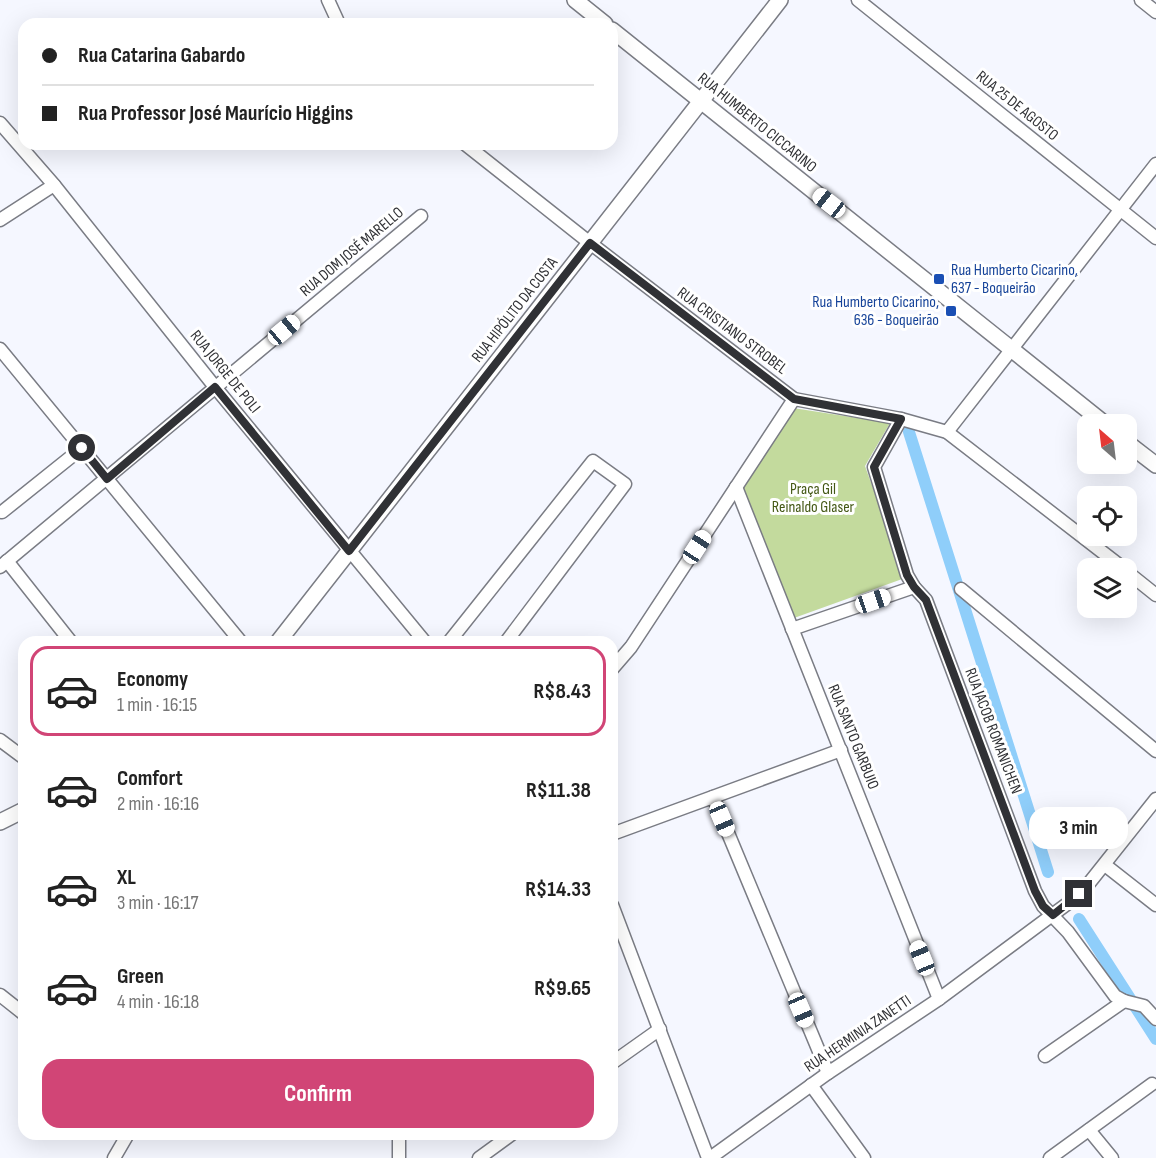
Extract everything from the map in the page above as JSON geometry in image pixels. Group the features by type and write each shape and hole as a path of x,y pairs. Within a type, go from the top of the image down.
{"street":[{"path":"328,0 336,18"},
{"path":"575,0 598,18"},
{"name":"RUA HIPÓLITO DA COSTA","path":"283,636 780,0"},
{"name":"RUA 25 DE AGOSTO","path":"858,0 1156,238"},
{"path":"1141,0 1156,12"},
{"name":"RUA HUMBERTO CICCARINO","path":"618,35 1092,414"},
{"name":"RUA JORGE DE POLI","path":"0,123 18,144"},
{"name":"RUA JORGE DE POLI","path":"24,150 419,636"},
{"name":"RUA CRISTIANO STROBEL","path":"473,150 794,399 901,419 947,432 1110,558"},
{"path":"947,432 1156,164"},
{"path":"0,220 54,185"},
{"name":"RUA DOM JOSÉ MARELLO","path":"3,564 421,216"},
{"path":"0,349 236,636"},
{"path":"618,662 631,648 794,399"},
{"name":"RUA JACOB ROMANICHEN","path":"901,419 874,467 907,575 926,600 1035,891 1043,906 1068,932 1115,996 1129,1003 1144,1006 1156,1018"},
{"path":"2,512 82,448"},
{"path":"1137,450 1156,465"},
{"path":"454,636 593,461 625,484 511,636"},
{"name":"RUA SANTO GARBUIO","path":"736,487 939,999"},
{"path":"3,564 66,636"},
{"path":"1137,580 1156,595"},
{"path":"792,629 914,587"},
{"path":"961,589 1156,751"},
{"path":"0,740 18,754"},
{"path":"618,832 841,750"},
{"path":"713,797 828,1073"},
{"name":"RUA HERMINIA ZANETTI","path":"709,1158 828,1073 939,999 1053,915 1079,894 1105,865 1156,799"},
{"path":"0,822 18,813"},
{"path":"1105,865 1156,905"},
{"path":"618,920 709,1158"},
{"path":"0,996 18,1010"},
{"path":"1045,1056 1129,1003"},
{"path":"618,1059 660,1029"},
{"path":"1050,1158 1152,1084"},
{"path":"811,1085 864,1158"},
{"path":"1089,1130 1112,1158"},
{"path":"114,1158 124,1140"},
{"path":"399,1140 399,1158"},
{"path":"479,1158 504,1140"}],"green space":[{"name":"Praça Gil Reinaldo Glaser","path":"793,408 890,423 865,466 905,578 794,618 743,488"}],"waterway":[{"path":"909,432 1048,872"},
{"path":"1079,919 1156,1039"}],"place":[{"name":"Rua Humberto Cicarino, 637 - Boqueirão","path":"939,279"},
{"name":"Rua Humberto Cicarino, 636 - Boqueirão","path":"951,311"}],"route":[{"path":"82,448 107,479 215,387 349,551 590,243 794,399 901,419 874,467 907,575 926,600 1035,891 1043,906 1053,915 1079,894"}]}
